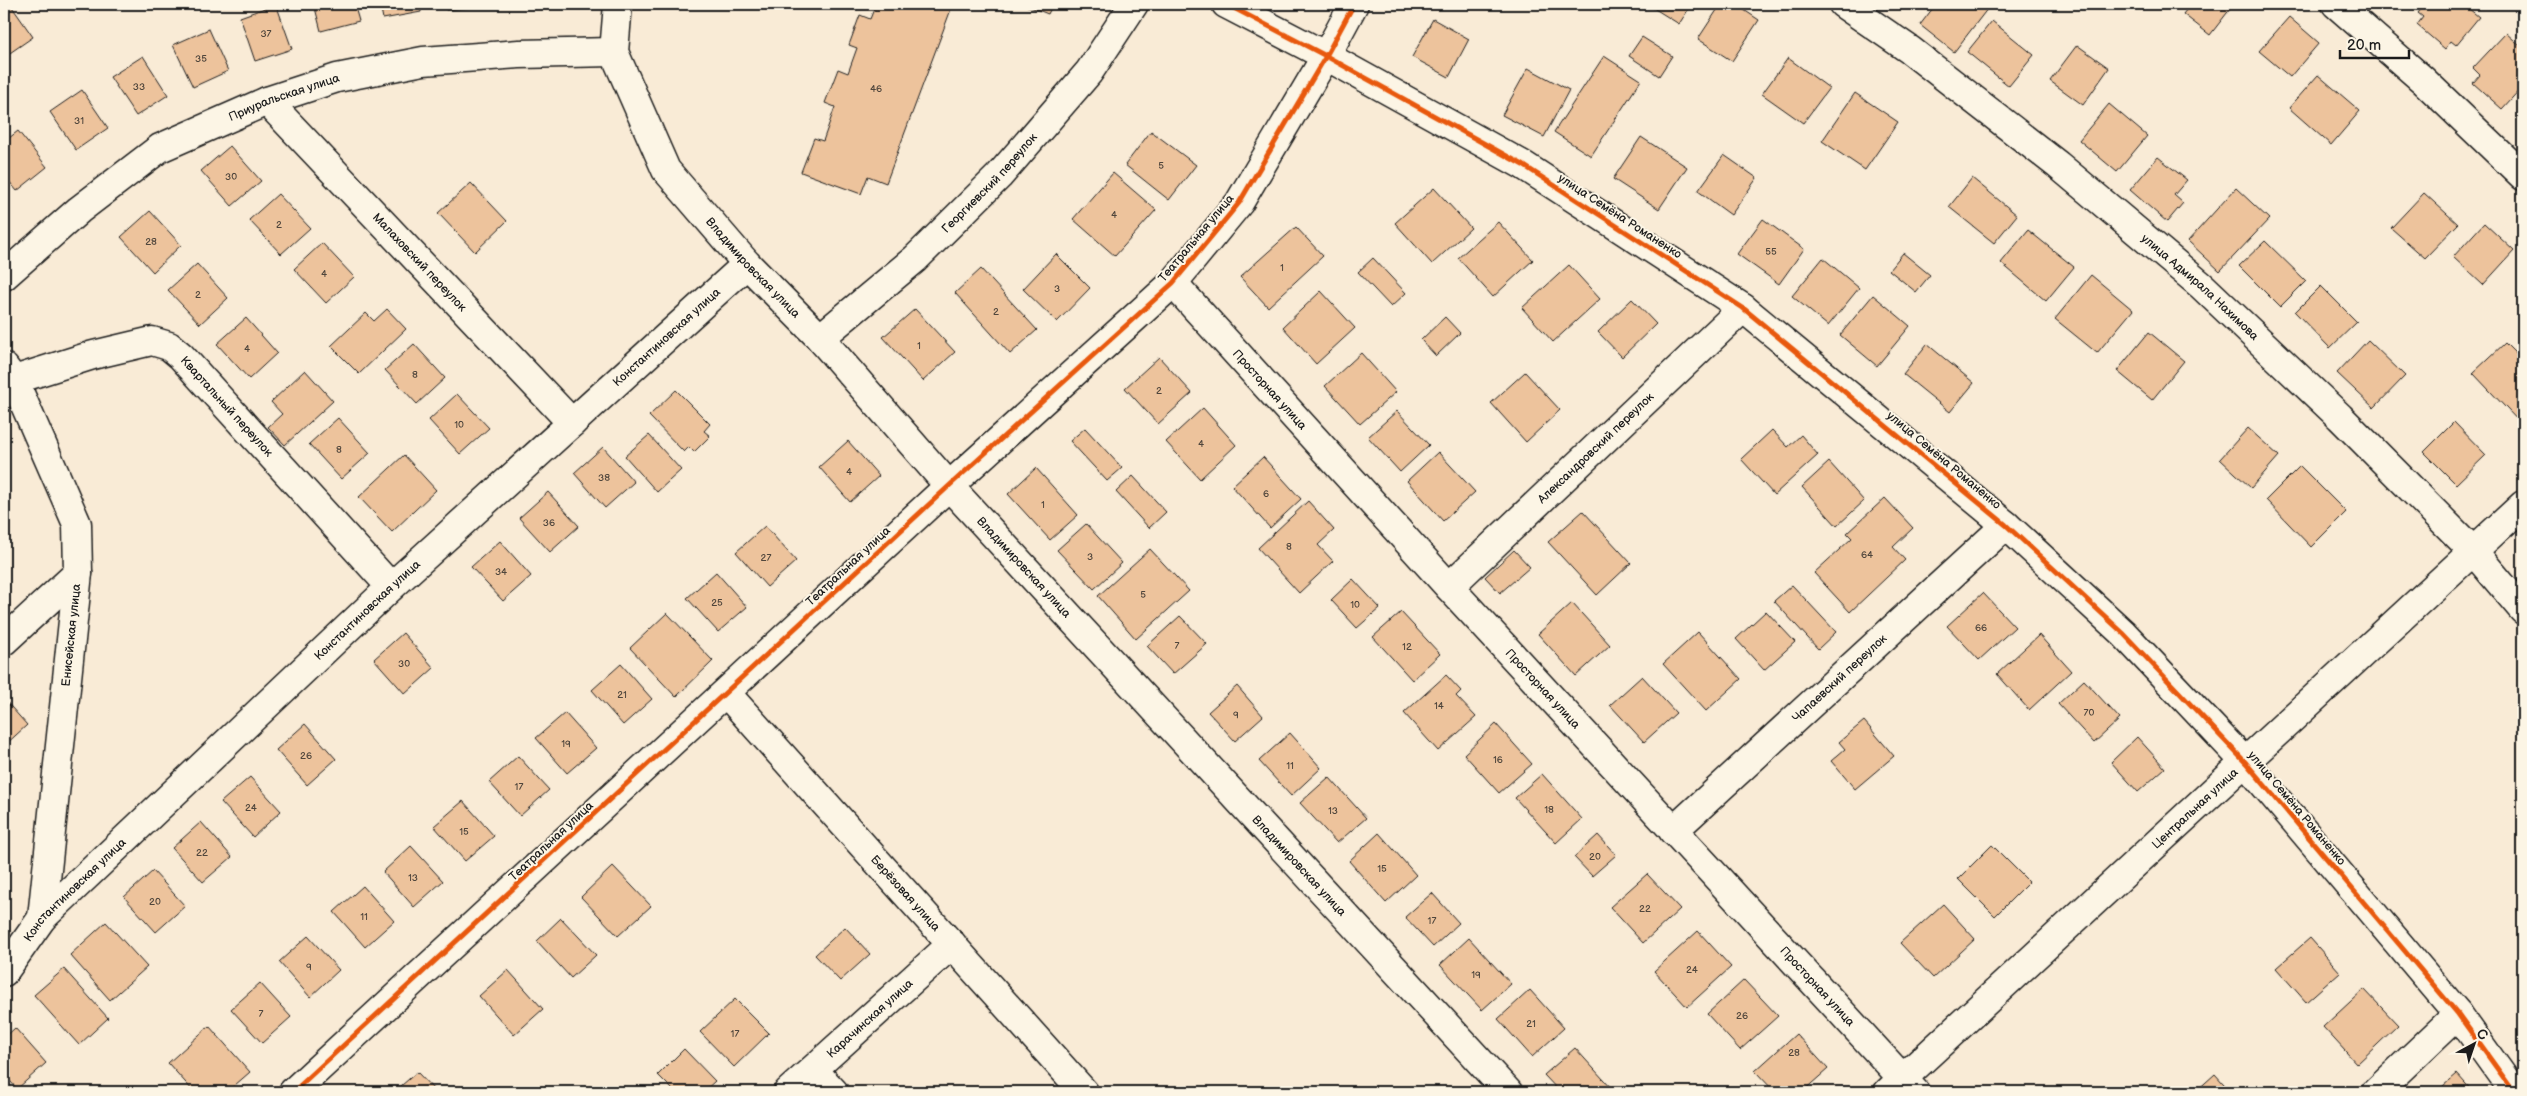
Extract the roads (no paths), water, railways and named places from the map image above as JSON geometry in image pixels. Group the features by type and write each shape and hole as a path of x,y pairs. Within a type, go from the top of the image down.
{"street":[{"name":"Владимировская улица","path":"618,4 614,52 666,170 747,264 820,338 949,486 1508,1092"},
{"name":"Георгиевский переулок","path":"820,338 915,259 999,176 1089,72 1134,4"},
{"name":"улица Семёна Романенко","path":"1226,4 1326,56 1523,165 1743,308 2006,525 2123,632 2246,763 2458,1014 2514,1092"},
{"name":"Театральная улица","path":"293,1092 949,486 1173,283 1239,203 1326,56 1354,4"},
{"name":"улица Адмирала Нахимова","path":"1843,4 1910,50 2058,165 2202,286 2340,417 2473,550 2523,610"},
{"path":"2336,4 2422,80 2523,176"},
{"name":"Приуральская улица","path":"4,276 79,210 160,148 268,101 337,78 423,61 519,54 614,52"},
{"name":"Малаховский переулок","path":"268,101 572,423"},
{"name":"Константиновская улица","path":"4,972 42,918 391,587 747,264"},
{"name":"Просторная улица","path":"1173,283 1673,831 1902,1088"},
{"name":"Александровский переулок","path":"1449,587 1743,308"},
{"name":"Квартальный переулок","path":"9,374 152,342 169,346 181,356 287,470 391,587"},
{"name":"Енисейская улица","path":"9,374 77,524 78,574 42,918"},
{"name":"Центральная улица","path":"1902,1088 2523,505"},
{"name":"Чапаевский переулок","path":"1673,831 2006,525"},
{"path":"4,641 78,574"},
{"name":"Берёзовая улица","path":"726,693 1084,1092"},
{"name":"Карачинская улица","path":"788,1092 952,944"},
{"path":"2376,1092 2458,1014"},
{"path":"813,1070 834,1092"}]}
